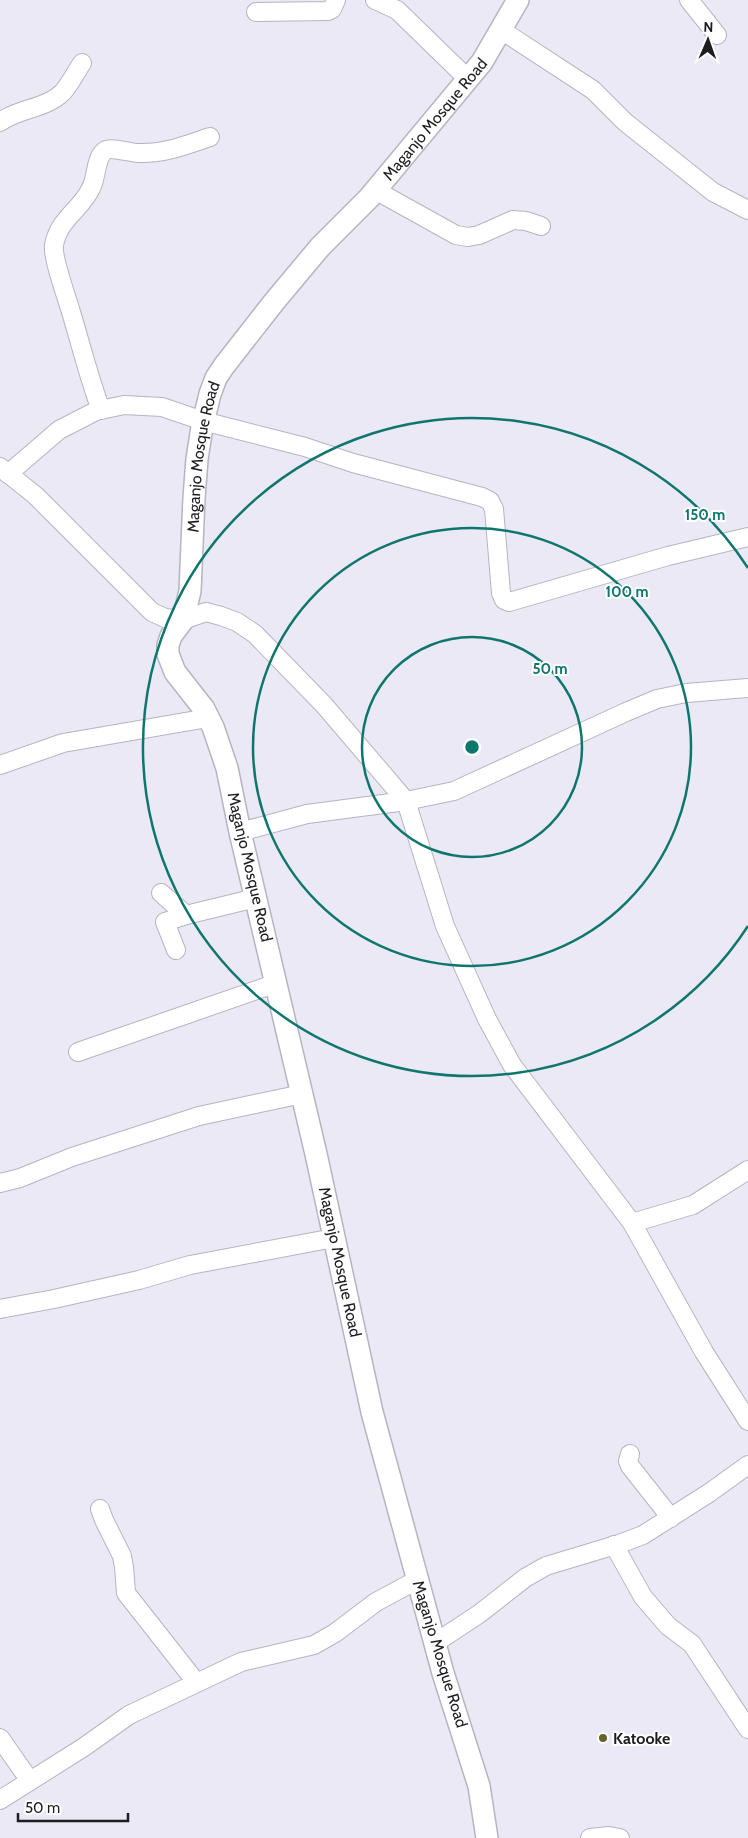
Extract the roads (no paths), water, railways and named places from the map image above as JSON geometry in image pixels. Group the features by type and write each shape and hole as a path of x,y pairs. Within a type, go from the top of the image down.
{"street":[{"path":"256,12 328,12 332,9 336,0"},
{"path":"376,0 397,10 468,79"},
{"name":"Maganjo Mosque Road","path":"487,1838 480,1786 435,1643 372,1412 302,1094 222,748 208,718 190,690 175,672 168,654 168,645 171,636 183,620 190,591 197,459 203,421 216,378 320,247 375,190 482,62 518,0"},
{"path":"689,0 717,35"},
{"path":"501,30 594,90 625,122 713,192 748,210"},
{"path":"0,122 10,114 46,102 62,93 82,63"},
{"path":"101,410 89,378 60,274 54,247 58,235 63,224 91,190 96,178 101,154 105,150 111,148 139,153 164,152 210,138"},
{"path":"375,190 456,235 468,237 479,235 513,220 526,221 540,226"},
{"path":"746,1415 704,1352 632,1223 512,1065 499,1042 445,926 406,801 329,711 255,634 237,622 206,612 183,620 165,618 152,612 36,496 4,471 59,430 101,410 124,405 162,407 203,421 304,447 353,463 482,496 490,501 494,509 501,593 504,600 509,602 668,556 748,537"},
{"path":"240,832 307,814 406,801 454,792 658,699 686,693 748,688"},
{"path":"0,765 62,743 208,718"},
{"path":"161,893 186,915"},
{"path":"176,950 164,922 256,898"},
{"path":"78,1052 276,983"},
{"path":"0,1183 20,1178 91,1150 199,1116 302,1094"},
{"path":"632,1223 693,1205 748,1170"},
{"path":"0,1309 139,1280 190,1265 334,1238"},
{"path":"630,1454 628,1460 630,1466 671,1518"},
{"path":"435,1643 479,1614 525,1578 546,1566 643,1535 748,1465"},
{"path":"100,1509 122,1556 126,1593 196,1682"},
{"path":"614,1545 643,1597 668,1626 692,1644 748,1729"},
{"path":"0,1800 84,1747 128,1715 241,1662 314,1645 336,1633 376,1602 418,1580"},
{"path":"0,1738 30,1780"},
{"path":"590,1838 609,1836 620,1838"}],"place":[{"name":"Katooke","path":"603,1738"}]}
